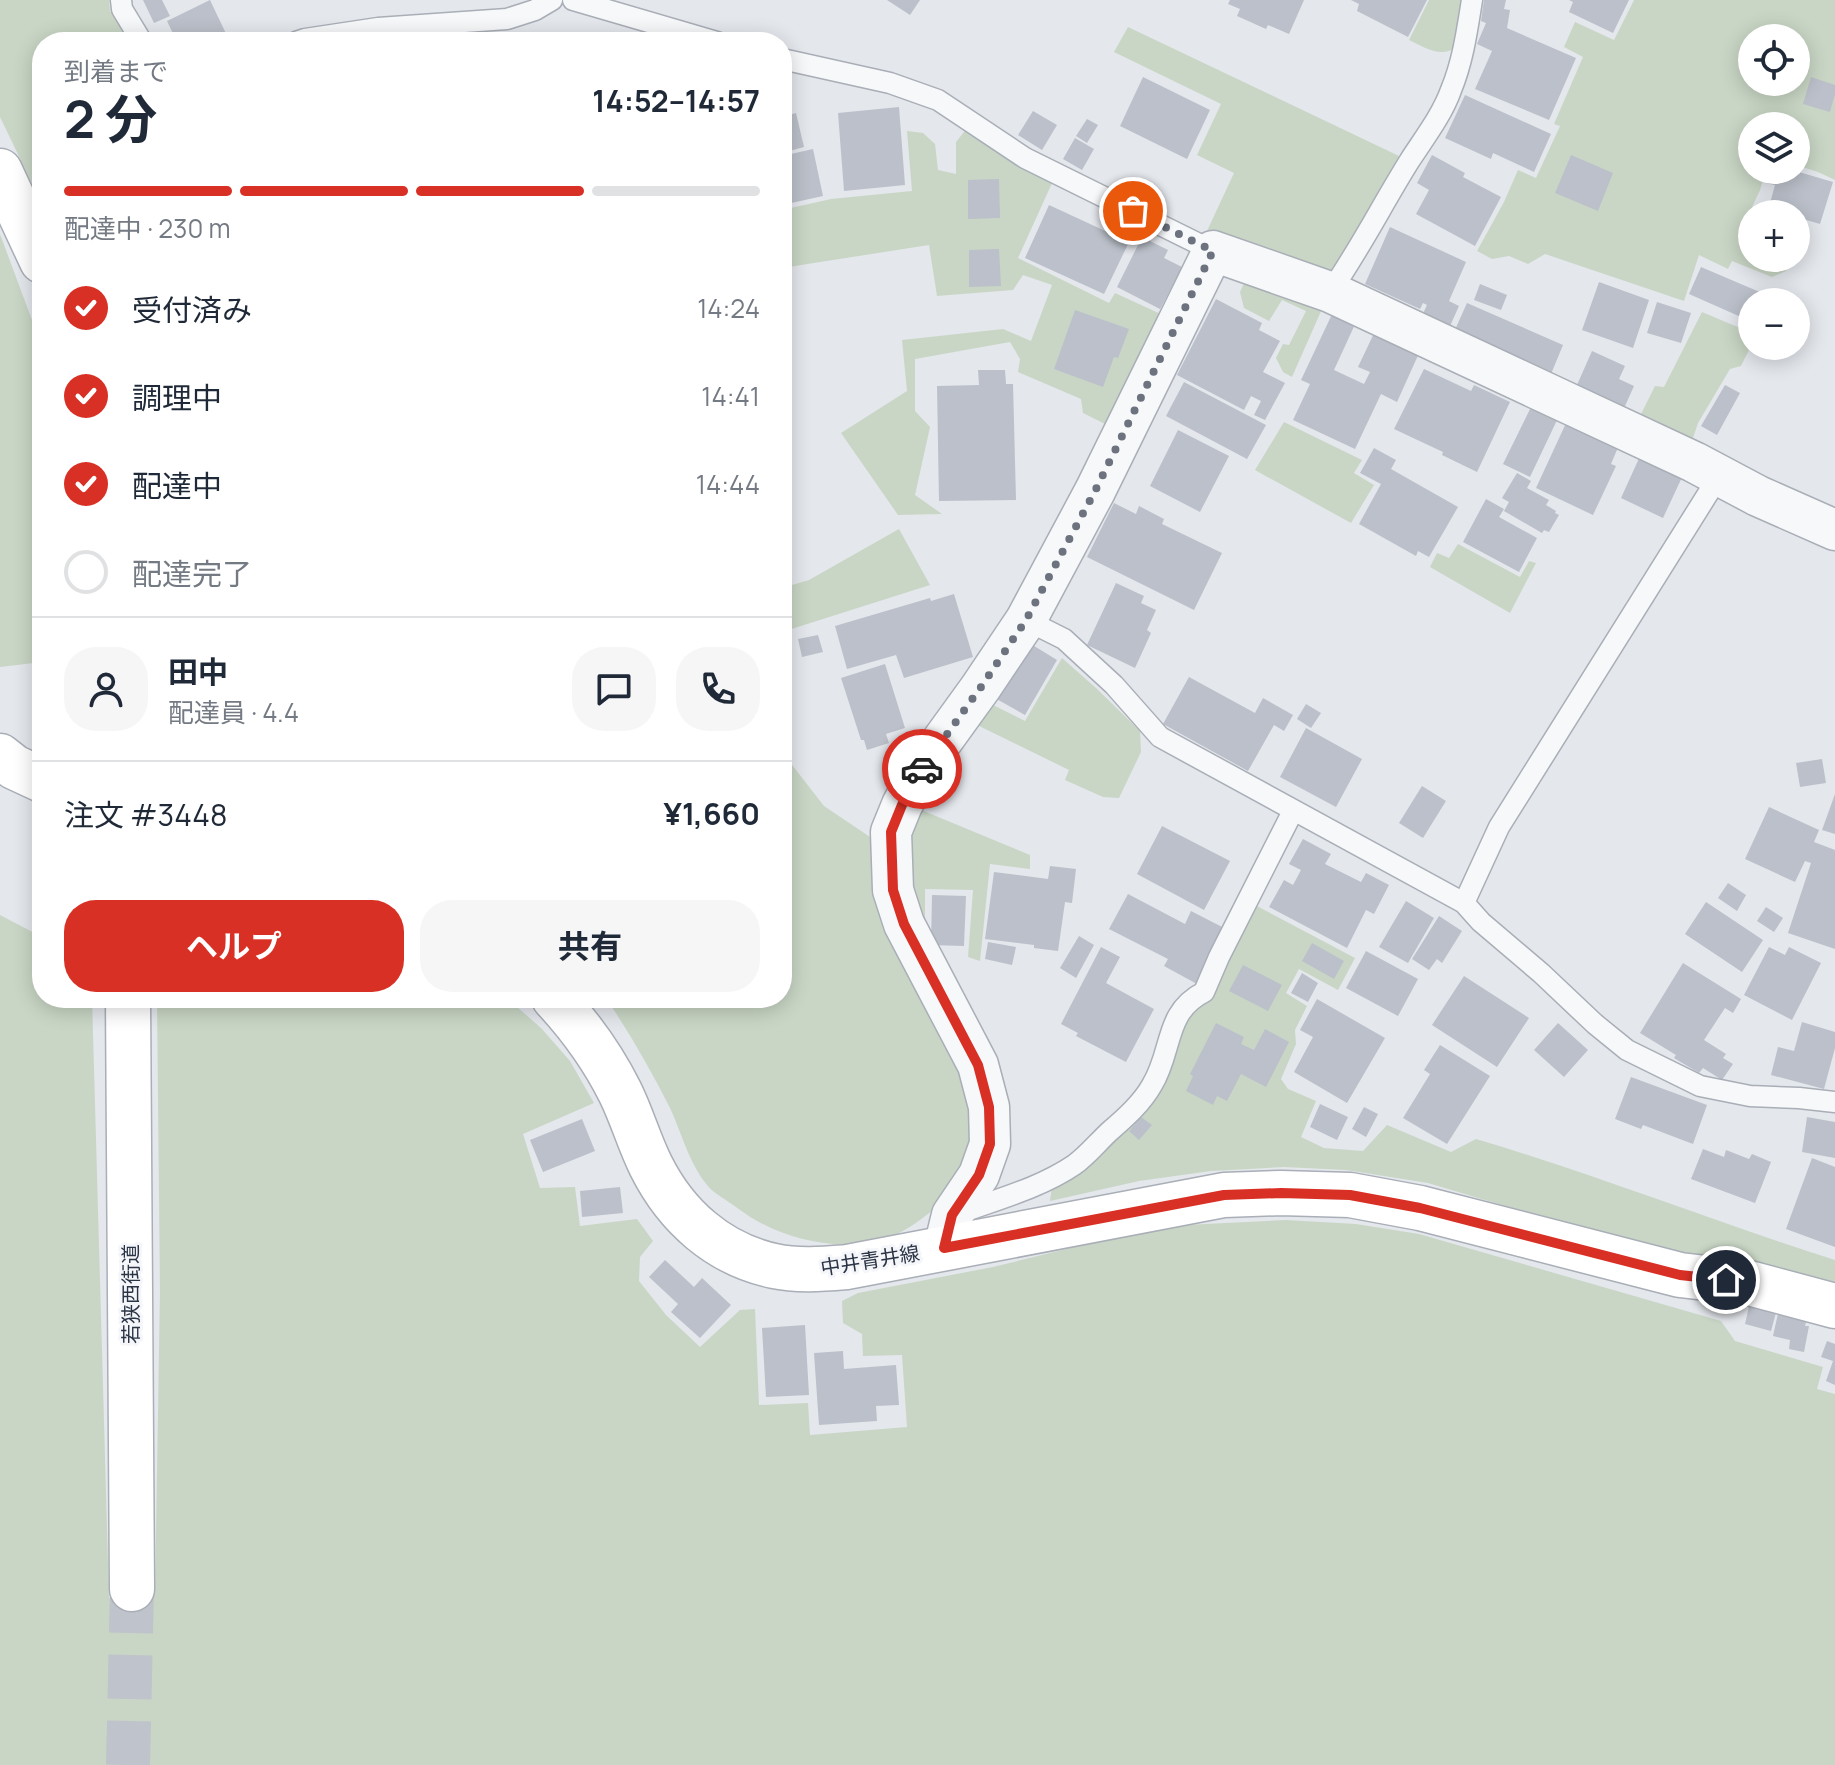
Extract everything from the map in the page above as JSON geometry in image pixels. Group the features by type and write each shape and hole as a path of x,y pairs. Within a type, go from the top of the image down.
{"main road":[{"path":"0,171 32,240"},
{"path":"0,756 32,775"},
{"name":"若狭西街道","path":"128,1008 132,1589"},
{"name":"中井青井線","path":"563,1008 599,1054 621,1093 651,1167 678,1210 710,1238 743,1257 775,1266 809,1270 847,1267 948,1232 1224,1195 1350,1195 1420,1208 1680,1275 1749,1283 1835,1306"}],"street":[{"path":"948,1232 979,1175 990,1144 989,1107 978,1065 904,924 893,890 891,832 921,770 1026,620 1095,491 1213,251 1330,292 1835,530"}],"lane":[{"path":"121,0 122,9 136,32"},
{"path":"351,32 507,19 535,10 552,0"},
{"path":"573,0 683,32"},
{"path":"1330,292 1450,94 1462,61 1472,0"},
{"path":"792,61 890,83 938,100 1025,158 1213,251"},
{"path":"1464,903 1499,827 1719,476"},
{"path":"1026,620 1064,639 1114,685 1160,737 1464,903 1481,922 1627,1050 1700,1086 1750,1096 1835,1102"},
{"path":"948,1232 1074,1164 1127,1116 1152,1086 1166,1053 1175,1018 1190,999 1204,992 1293,811"}],"green space":[{"path":"0,0 109,0 110,11 123,32 32,32 32,183 0,117"},
{"path":"1429,0 1462,0 1454,49 1437,52 1409,40"},
{"path":"1634,0 1835,0 1835,180 1810,169 1810,112 1738,112 1738,184 1762,184 1755,200 1738,200 1738,263 1732,261 1728,269 1699,255 1684,301 1545,254 1528,264 1509,256 1492,259 1477,251 1518,170 1536,178 1560,126 1554,124 1583,57 1564,47 1575,22 1614,40"},
{"path":"1128,27 1399,156 1341,257 1329,272 1240,246 1207,231 1234,173 1197,155 1221,104 1114,52"},
{"path":"967,128 1053,181 1018,258 1109,303 1115,293 1165,316 1111,427 1083,413 1081,399 1018,372 1020,359 1010,342 915,359 915,411 930,427 915,495 942,514 898,515 841,433 907,391 902,340 1003,329 1031,341 1052,285 1023,275 1013,290 937,296 929,245 792,266 792,208 831,199 912,191 907,131 923,133 935,144 938,170 956,174 956,142"},
{"path":"0,234 32,320 32,663 0,667"},
{"path":"1760,272 1784,272 1772,277"},
{"path":"1246,279 1322,309 1292,377 1283,372 1276,358 1283,344 1289,345 1306,311 1282,300 1269,321 1244,308 1240,292"},
{"path":"1702,312 1738,327 1738,360 1744,360 1741,366 1730,369 1698,423 1691,444 1638,420 1655,386 1664,387"},
{"path":"1284,422 1362,460 1354,473 1374,485 1351,523 1255,470"},
{"path":"899,529 930,585 792,629 792,585 809,580"},
{"path":"1458,544 1520,577 1529,561 1536,563 1510,613 1430,567 1437,553 1449,558"},
{"path":"1062,658 1140,731 1141,752 1119,798 1103,797 1065,780 1069,770 973,723 987,702 1025,721"},
{"path":"792,765 824,806 876,841 951,1032 980,1141 954,1189 910,1227 877,1241 856,1244 814,1242 772,1229 753,1219 707,1185 695,1167 670,1108 612,1008 792,1008"},
{"path":"914,807 1030,855 1030,869 990,864 980,961 968,957 973,890 925,889 925,936 903,892"},
{"path":"1253,904 1355,958 1338,990 1299,969 1286,993 1307,1006 1295,1030 1296,1044 1281,1079 1288,1089 1316,1101 1301,1137 1324,1148 1363,1151 1387,1125 1451,1152 1476,1139 1835,1260 1835,1295 1699,1264 1428,1183 1346,1170 1284,1167 1211,1171 1139,1181 1050,1201 1052,1186 1109,1143"},
{"path":"0,915 32,932 32,1008 92,1008 109,1598 155,1595 160,1291 157,1008 518,1008 570,1061 594,1103 523,1134 540,1188 575,1187 580,1226 637,1219 653,1241 640,1257 639,1281 666,1315 700,1347 740,1310 755,1309 759,1405 808,1403 810,1435 907,1427 902,1355 863,1356 862,1334 843,1323 842,1301 858,1293 1185,1225 1286,1220 1356,1224 1419,1234 1721,1321 1735,1341 1823,1367 1817,1389 1835,1394 1835,1765 0,1765"}],"building":[{"path":"143,0 162,0 170,16 154,23"},
{"path":"210,0 225,32 172,32 167,21"},
{"path":"887,0 920,0 910,15"},
{"path":"1230,0 1304,0 1289,34 1268,25 1266,29 1237,16 1240,9 1228,4"},
{"path":"1351,0 1427,0 1408,37 1357,11 1359,4"},
{"path":"1484,0 1506,0 1504,9 1510,10 1507,28 1576,58 1549,120 1475,89 1492,51 1477,44 1486,23 1481,21"},
{"path":"1569,0 1629,0 1613,33 1569,12 1573,2"},
{"path":"1143,77 1210,110 1187,159 1120,126"},
{"path":"1811,77 1835,85 1830,112 1803,104 1805,96 1810,96"},
{"path":"1465,95 1551,134 1534,172 1493,153 1491,159 1445,138"},
{"path":"899,107 905,185 844,191 838,113"},
{"path":"1033,111 1057,125 1042,150 1018,135"},
{"path":"796,113 804,147 792,150 792,114"},
{"path":"1087,119 1098,125 1087,143 1076,136"},
{"path":"1075,138 1094,149 1082,170 1063,159"},
{"path":"813,149 823,196 792,203 792,154"},
{"path":"1432,155 1465,173 1463,177 1501,197 1475,246 1416,214 1429,190 1417,183"},
{"path":"1571,155 1613,173 1598,211 1555,193"},
{"path":"1810,175 1833,182 1820,224 1810,221 1810,200 1771,200 1775,185 1770,184 1810,184"},
{"path":"999,179 1000,218 968,219 968,180"},
{"path":"1049,205 1129,242 1104,294 1025,258"},
{"path":"1390,227 1466,262 1449,301 1459,306 1446,335 1419,322 1427,305 1423,303 1420,309 1365,284"},
{"path":"1142,237 1168,250 1164,258 1182,267 1160,309 1117,287"},
{"path":"999,249 1001,286 969,287 969,250"},
{"path":"1701,267 1750,288 1738,288 1738,316 1689,294"},
{"path":"1599,282 1649,300 1633,348 1582,330"},
{"path":"1480,284 1507,295 1501,310 1474,300"},
{"path":"1216,299 1262,323 1259,330 1280,341 1263,372 1285,383 1265,420 1254,415 1261,401 1251,396 1244,410 1177,375"},
{"path":"1657,302 1691,313 1681,343 1647,333"},
{"path":"1467,303 1563,345 1551,374 1454,332"},
{"path":"1075,310 1129,329 1103,387 1054,369"},
{"path":"1334,310 1357,320 1334,370 1364,384 1370,372 1358,367 1376,329 1420,351 1397,402 1381,394 1355,449 1293,420 1310,384 1301,380"},
{"path":"1592,351 1625,366 1619,379 1634,386 1621,415 1573,394"},
{"path":"1424,369 1471,391 1474,385 1510,402 1477,472 1394,429"},
{"path":"978,370 1005,370 1006,384 1013,384 1016,500 939,501 937,386 979,385"},
{"path":"1184,382 1266,425 1247,459 1166,416"},
{"path":"1725,385 1740,393 1717,435 1701,426"},
{"path":"1532,405 1558,418 1530,477 1503,464"},
{"path":"1567,421 1619,445 1611,464 1616,466 1593,515 1536,488"},
{"path":"1178,430 1229,456 1200,512 1150,486"},
{"path":"1374,448 1396,460 1391,469 1458,507 1429,557 1418,551 1416,556 1359,524 1381,484 1360,473"},
{"path":"1641,454 1684,473 1663,518 1621,498"},
{"path":"1517,473 1531,481 1527,488 1549,500 1546,505 1559,515 1549,532 1544,530 1542,533 1504,511 1509,502 1502,498"},
{"path":"1486,499 1504,509 1499,517 1537,538 1519,572 1463,542"},
{"path":"1114,503 1136,514 1139,506 1164,519 1162,524 1222,553 1194,610 1087,557"},
{"path":"1116,583 1144,596 1141,603 1156,610 1147,630 1151,633 1135,668 1087,645"},
{"path":"954,594 973,657 904,678 896,655 847,669 835,626"},
{"path":"818,635 823,652 802,657 798,639"},
{"path":"1026,641 1057,660 1025,715 993,697"},
{"path":"885,664 905,728 886,734 889,743 867,750 841,678"},
{"path":"1189,677 1255,713 1263,698 1293,715 1284,731 1274,725 1248,771 1163,724"},
{"path":"1306,704 1321,713 1311,728 1297,719"},
{"path":"1306,728 1362,759 1336,807 1280,777"},
{"path":"1822,759 1826,783 1800,787 1796,763"},
{"path":"1422,786 1446,801 1423,838 1399,823"},
{"path":"1835,794 1835,834 1822,830"},
{"path":"1769,807 1819,830 1814,842 1835,850 1835,949 1788,933 1811,863 1805,861 1795,882 1745,859"},
{"path":"1162,826 1230,861 1204,910 1137,874"},
{"path":"1303,839 1331,854 1325,864 1361,882 1366,873 1389,885 1374,914 1366,910 1347,948 1269,907 1284,880 1293,885 1301,870 1289,864"},
{"path":"1050,866 1076,869 1072,903 1065,902 1058,951 985,939 994,872 1048,879"},
{"path":"1728,883 1746,895 1737,911 1718,898"},
{"path":"1128,894 1185,924 1191,911 1226,929 1197,984 1164,966 1168,959 1109,929"},
{"path":"932,895 966,896 964,946 931,945"},
{"path":"1406,901 1434,918 1408,963 1379,947"},
{"path":"1706,902 1763,940 1742,972 1685,934"},
{"path":"1766,907 1783,918 1774,932 1757,921"},
{"path":"1439,916 1462,931 1442,963 1437,959 1429,970 1412,959"},
{"path":"1079,936 1094,945 1076,978 1060,968"},
{"path":"988,942 1016,947 1012,965 985,959"},
{"path":"1312,943 1344,961 1334,979 1302,961"},
{"path":"1101,947 1120,957 1106,983 1154,1009 1126,1062 1076,1036 1078,1033 1061,1024"},
{"path":"1769,947 1785,955 1789,947 1821,963 1792,1020 1744,995"},
{"path":"1366,951 1418,979 1398,1016 1346,988"},
{"path":"1683,963 1741,999 1733,1013 1725,1008 1704,1040 1726,1054 1723,1058 1733,1064 1722,1080 1703,1068 1699,1073 1640,1033"},
{"path":"1243,965 1282,985 1268,1011 1229,991"},
{"path":"1302,973 1318,983 1308,1002 1291,993"},
{"path":"1464,976 1529,1018 1497,1067 1432,1025"},
{"path":"1317,999 1385,1038 1347,1103 1294,1072 1313,1037 1300,1030"},
{"path":"1802,1022 1835,1032 1835,1048 1824,1089 1771,1075 1778,1047 1794,1051"},
{"path":"1216,1023 1244,1037 1241,1044 1254,1050 1265,1029 1289,1042 1266,1087 1241,1074 1227,1101 1217,1096 1213,1105 1186,1091 1193,1076 1190,1074"},
{"path":"1558,1023 1588,1050 1564,1077 1534,1050"},
{"path":"1440,1045 1490,1076 1447,1144 1403,1118 1430,1074 1424,1070"},
{"path":"1631,1077 1707,1105 1693,1144 1643,1125 1641,1129 1615,1119"},
{"path":"1320,1104 1348,1117 1337,1140 1310,1127"},
{"path":"1364,1107 1378,1114 1366,1137 1352,1129"},
{"path":"1141,1117 1152,1125 1139,1140 1129,1131"},
{"path":"1807,1117 1835,1122 1835,1158 1802,1152"},
{"path":"582,1119 595,1151 543,1172 530,1140"},
{"path":"1703,1149 1724,1157 1726,1150 1749,1159 1752,1154 1771,1162 1755,1203 1691,1179"},
{"path":"1812,1158 1835,1167 1835,1247 1786,1229"},
{"path":"620,1187 623,1213 582,1217 580,1191"},
{"path":"665,1260 694,1287 702,1278 731,1305 700,1338 671,1312 678,1304 649,1277"},
{"path":"1750,1302 1777,1309 1771,1331 1745,1324"},
{"path":"1779,1309 1808,1315 1804,1352 1789,1349 1790,1340 1773,1336"},
{"path":"805,1325 809,1395 766,1397 762,1328"},
{"path":"1827,1341 1835,1344 1835,1385 1826,1381 1833,1361 1821,1357"},
{"path":"843,1351 844,1369 896,1365 899,1405 876,1406 877,1421 819,1425 814,1353"}],"tunnel":[{"path":"128,1765 132,1589"}],"way so far":[{"path":"922,769 1026,620 1095,491 1213,251 1133,211"}],"route":[{"path":"922,769 891,832 893,890 904,924 978,1065 989,1107 990,1144 979,1175 952,1215 944,1248 1224,1195 1350,1195 1420,1208 1680,1275 1726,1280"}]}
